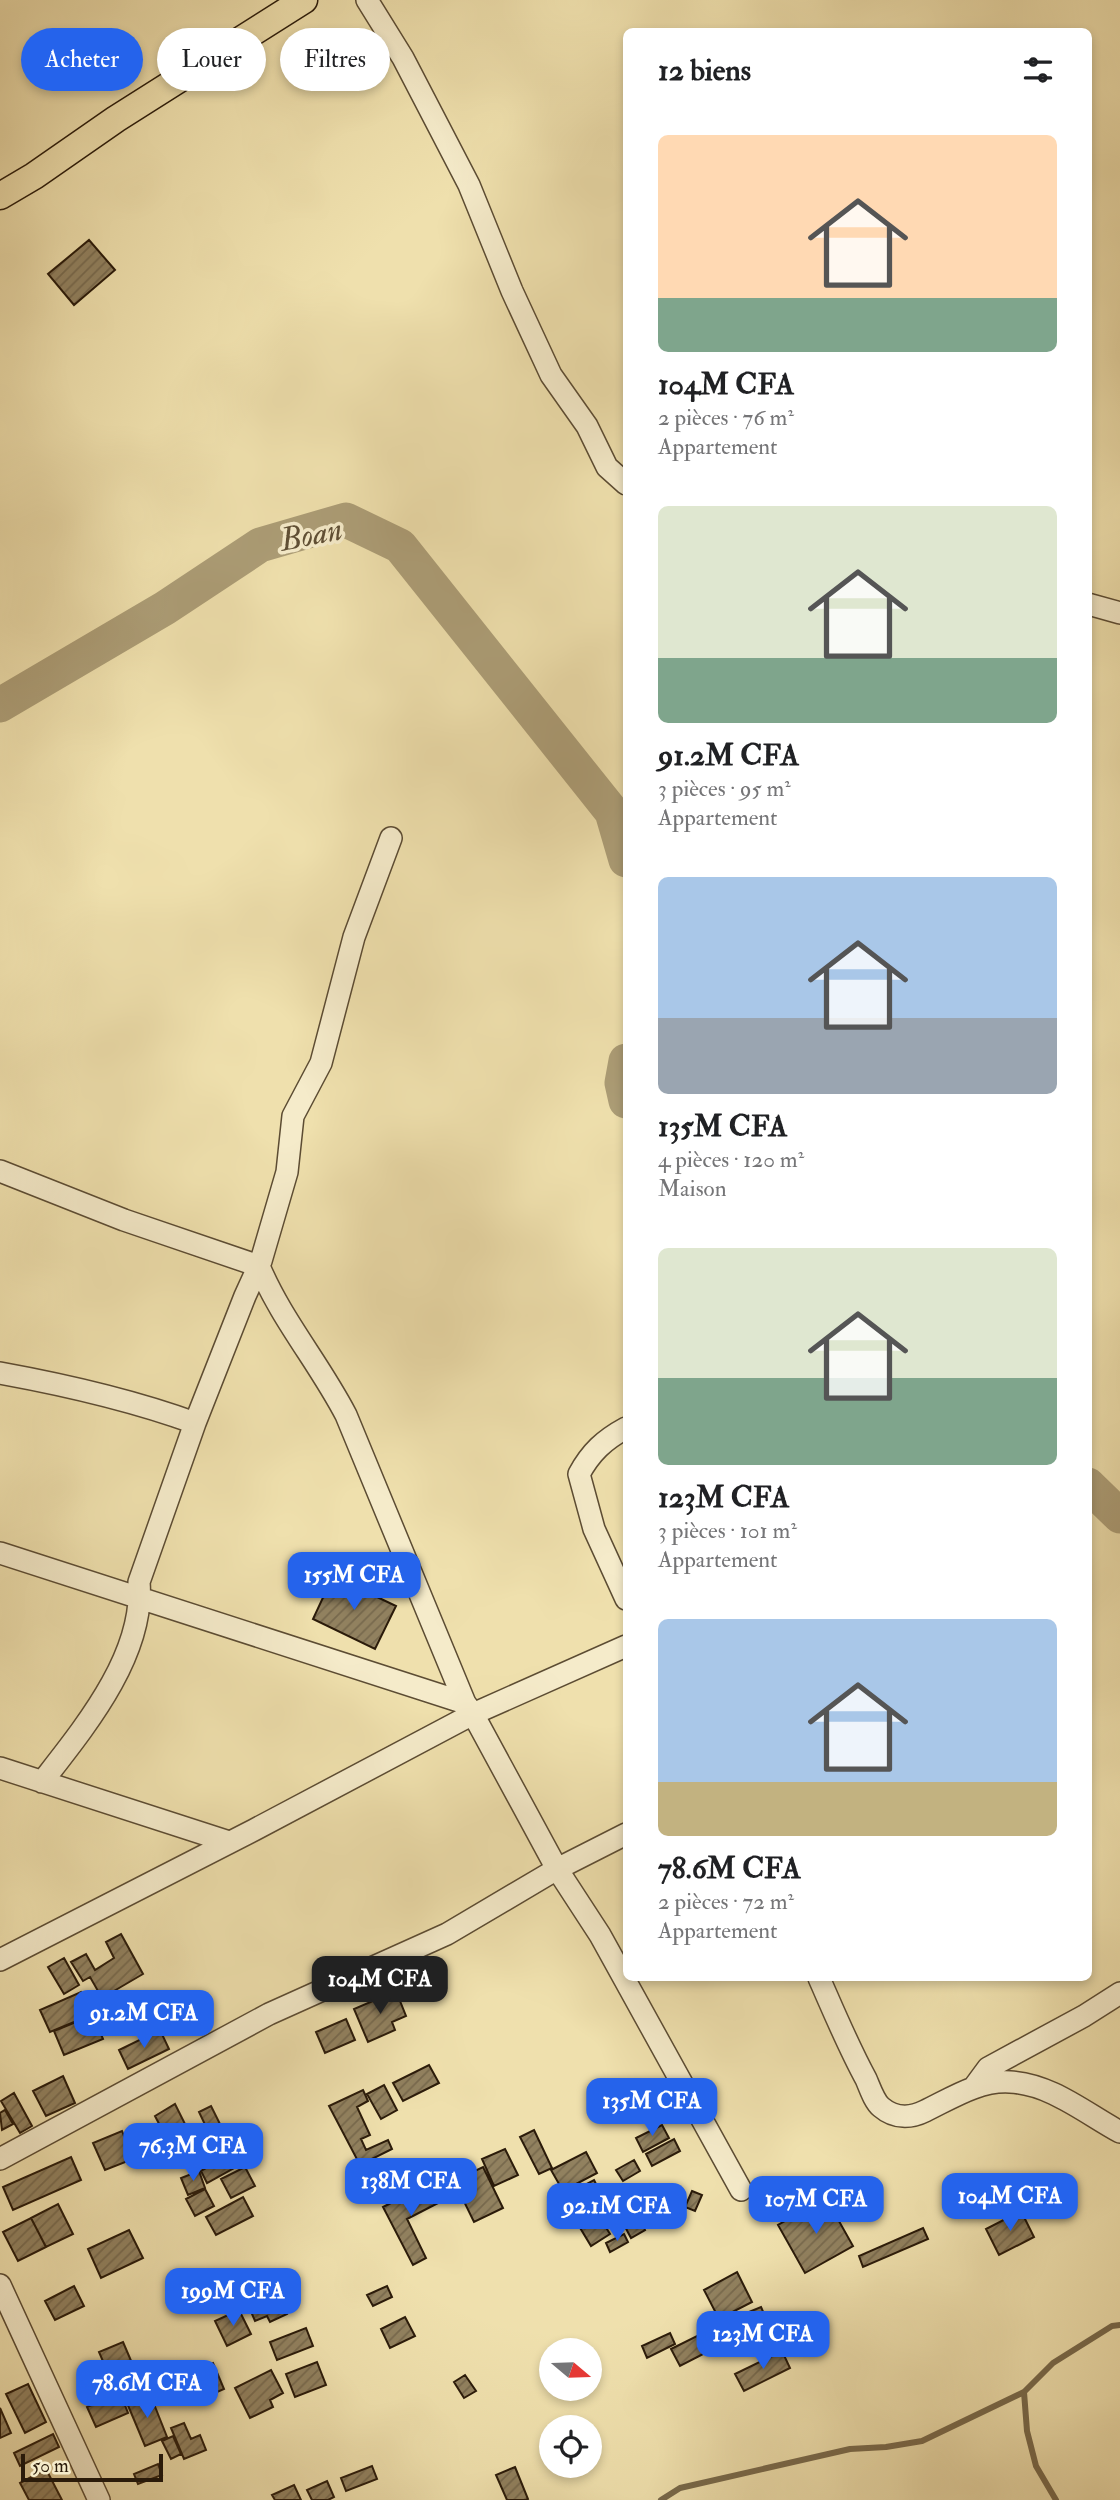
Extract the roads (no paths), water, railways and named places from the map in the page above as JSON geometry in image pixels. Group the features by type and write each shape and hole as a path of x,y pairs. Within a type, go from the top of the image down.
{"main road":[{"path":"0,196 304,0"}],"street":[{"path":"367,0 403,58 469,185 512,291 551,375 587,426 607,467 623,481"},
{"path":"1092,605 1120,613"},
{"path":"42,1782 94,1715 128,1647 141,1599 139,1582 195,1423 259,1266 287,1172 293,1115 321,1063 354,937 391,838"},
{"path":"0,1171 124,1220 259,1266 271,1294 328,1380 346,1415 469,1708 557,1869 600,1935 623,1977"},
{"path":"0,1373 57,1384 160,1410 195,1423"},
{"path":"623,1430 603,1441 579,1474 594,1529 623,1592"},
{"path":"0,1553 469,1708"},
{"path":"0,1960 229,1842 469,1708 623,1647"},
{"path":"0,1768 229,1842"},
{"path":"0,2158 269,2014 447,1934 557,1869 623,1836"},
{"path":"625,1981 741,2190"},
{"path":"821,1981 850,2049 879,2105 888,2112 912,2118 974,2087 992,2082 1012,2082 1034,2087 1080,2107 1120,2132"},
{"path":"974,2087 988,2068 1084,2016 1120,1993"},
{"path":"0,2285 99,2500"}],"waterway":[{"name":"Boan","path":"0,705 165,608 260,545 346,520 400,546 612,812 623,850"},
{"name":"Boan","path":"623,1078 623,1088"},
{"name":"Boan","path":"1092,1489 1120,1516"},
{"path":"661,2500 680,2488 850,2449 922,2441 1024,2392 1053,2363 1112,2326 1120,2325"},
{"path":"1024,2392 1027,2431 1036,2466 1056,2500"}]}
